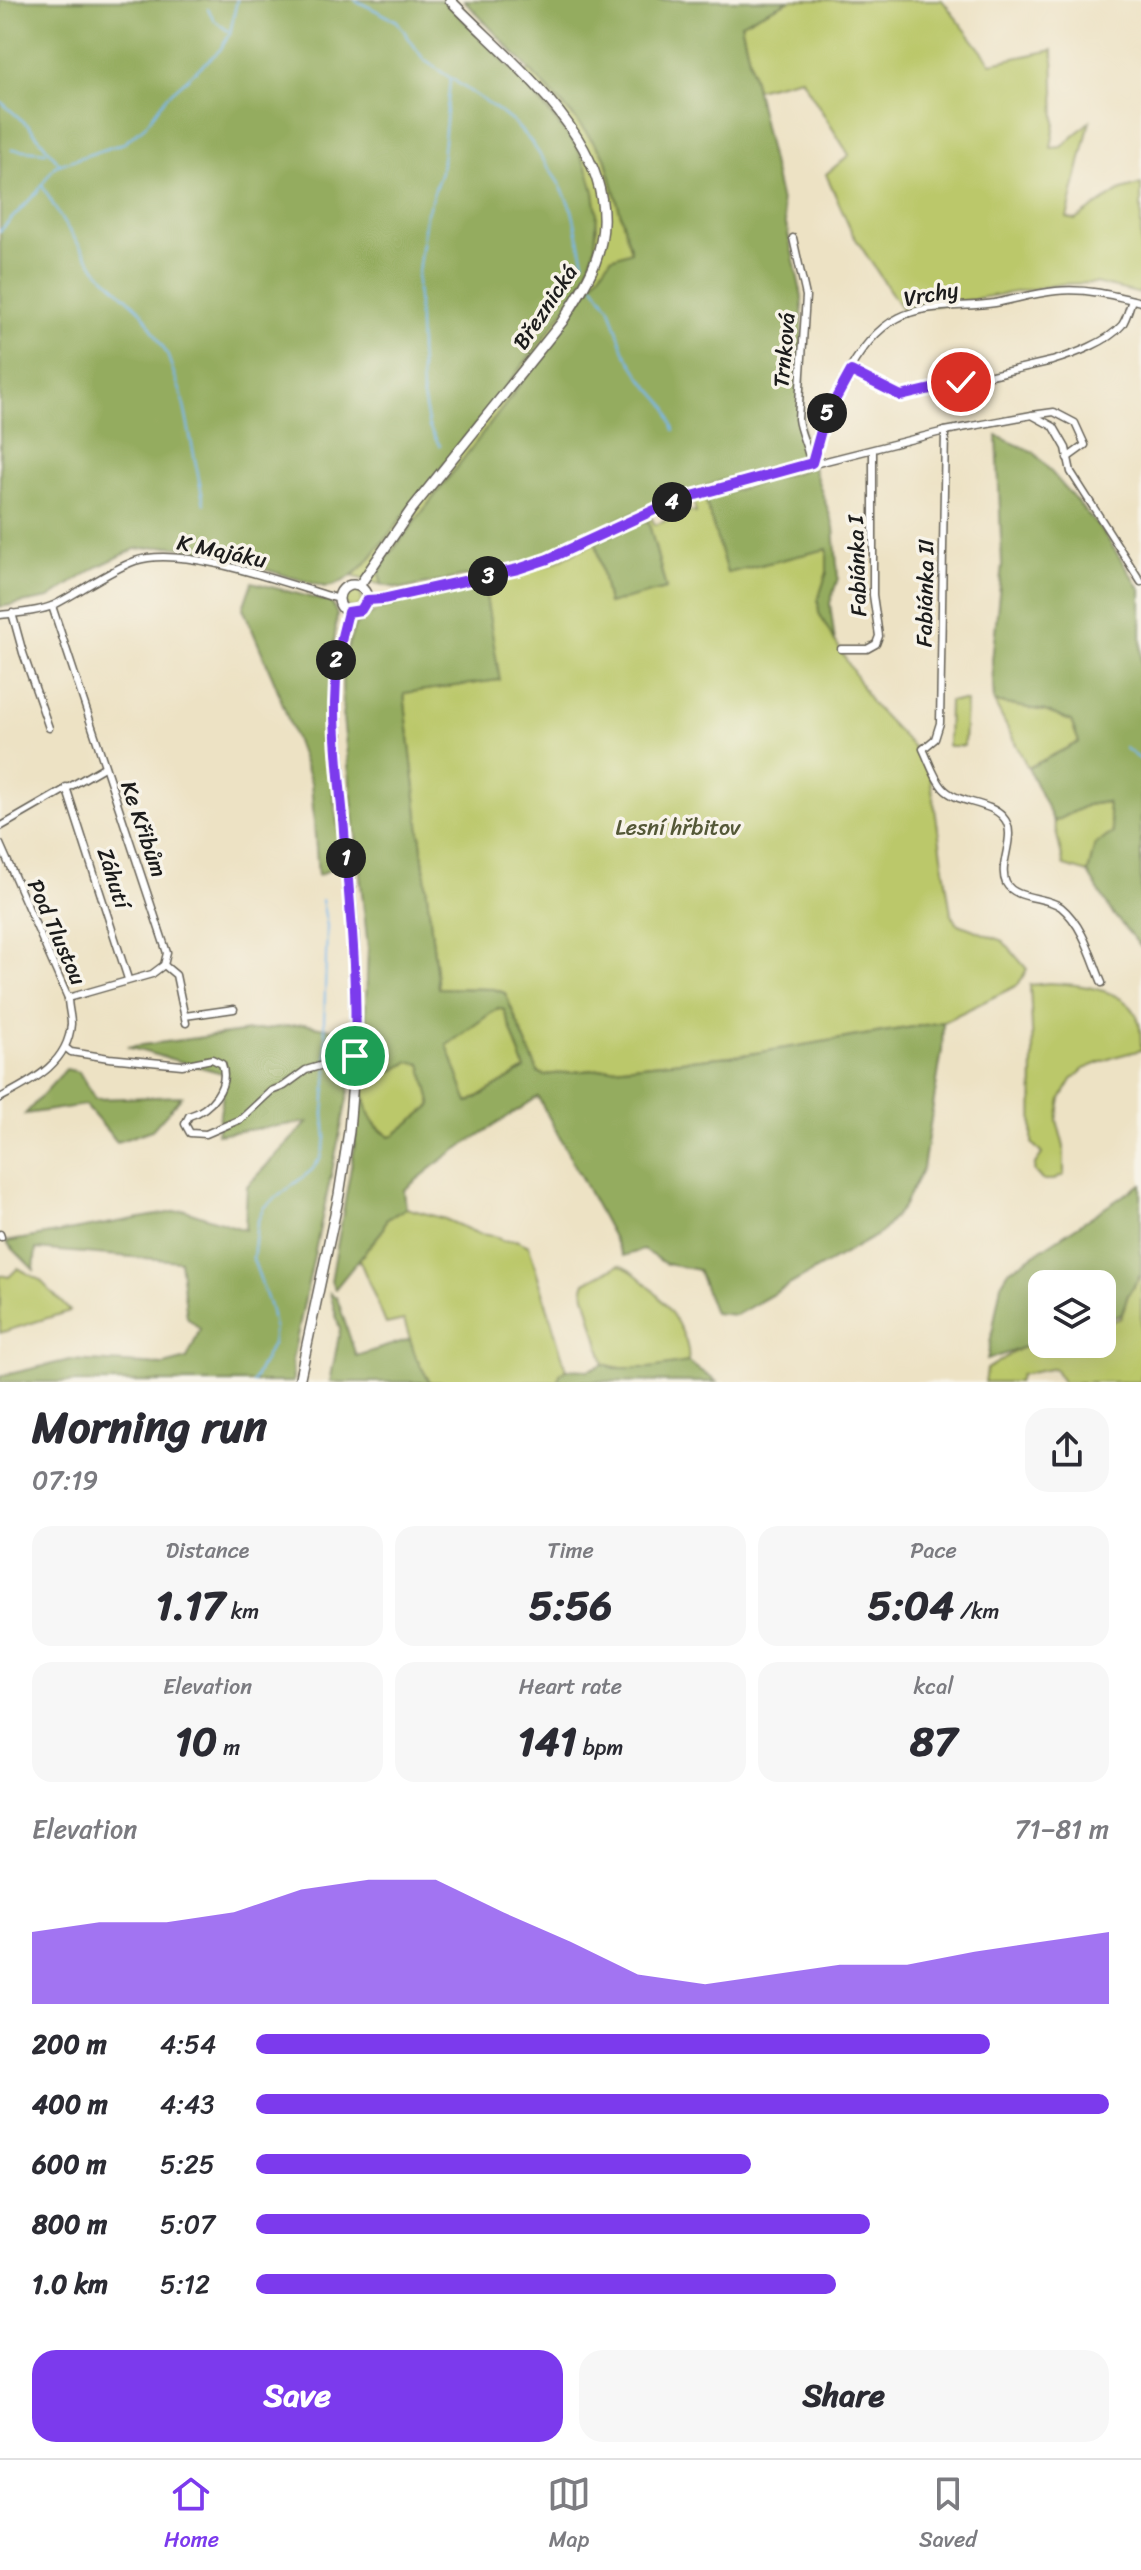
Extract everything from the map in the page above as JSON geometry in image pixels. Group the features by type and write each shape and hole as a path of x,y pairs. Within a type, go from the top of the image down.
{"main road":[{"name":"Březnická","path":"339,599 346,587 359,586 411,510 562,322 595,263 601,232 603,209 600,190 591,160 577,136 547,98 450,0"},
{"path":"339,599 342,608 348,612 361,610 367,600 359,586"},
{"path":"299,1382 341,1184 354,1084 357,984 334,702 336,662 348,612"}],"street":[{"name":"Trnková","path":"793,238 806,296 799,433 811,463"},
{"name":"Vrchy","path":"811,463 824,420 851,371 866,346 897,318 1057,291 1078,290 1141,302"},
{"path":"851,371 901,396 1052,361 1075,354 1118,329 1125,322 1132,300"},
{"path":"367,600 518,569 548,559 674,501 811,463 945,431 1054,412 1075,423 1085,445 1067,458"},
{"path":"1032,415 1054,427 1066,448 1071,472 1141,582"},
{"name":"Fabiánka II","path":"945,431 940,723 935,739 923,749 944,789 1000,814 1006,820 1008,832 1004,875 1007,885 1014,891 1053,902 1063,909 1077,927 1098,972"},
{"name":"Fabiánka I","path":"841,649 867,649 876,644 879,636 873,595 873,450"},
{"name":"K Majáku","path":"0,615 52,606 97,578 138,560 167,556 199,560 339,599"},
{"name":"Ke Křibům","path":"52,606 167,953 164,965 176,975 185,1020 234,1009"},
{"path":"12,613 49,728"},
{"path":"0,827 104,767"},
{"name":"Záhutí","path":"66,787 128,979"},
{"name":"Pod Tlustou","path":"0,844 68,998 71,1021 66,1048"},
{"path":"68,998 152,974 164,965"},
{"path":"1086,975 1098,972 1102,983"},
{"path":"0,1098 42,1075 66,1048 71,1052 109,1058 182,1065 212,1059 222,1064 224,1070 215,1101 189,1116 185,1124 190,1133 206,1134 241,1119 271,1091 284,1086 306,1070 323,1065 340,1067 354,1084"}],"green space":[{"path":"0,0 444,0 520,78 576,145 589,173 597,212 595,247 587,274 537,347 366,563 342,582 325,587 202,551 170,546 135,549 95,568 49,598 0,607"},
{"path":"464,0 790,0 741,23 802,296 803,459 729,478 659,503 600,527 548,554 511,567 403,589 382,585 379,573 386,559 508,401 611,258 631,251 605,157 574,117"},
{"path":"790,0 942,0 991,63 1053,50 1055,124 1051,148 1062,147 1090,121 1067,218 1075,220 1119,191 1141,184 1141,294 1095,283 1062,284 903,311 852,233 826,174 849,155 801,78 756,89 741,23"},
{"path":"530,70 574,117 605,157 631,252 611,258 508,401 386,559 379,573 382,585 352,576 366,563 466,435 597,228 594,193 562,126 520,78"},
{"path":"997,436 1034,452 1103,532 1141,590 1141,947 1112,913 1088,873 1095,844 1113,833 1107,802 1087,805 1054,822 1028,768 1079,742 1071,721 1045,711 994,702 992,660 1002,565"},
{"path":"813,467 834,527 838,578 830,603 835,642 819,613 818,600 827,572 827,549 727,573 705,499"},
{"name":"Lesní hřbitov","path":"695,499 705,499 728,573 827,548 828,572 818,600 819,613 872,704 918,752 929,769 951,914 956,923 1003,941 1027,969 1018,985 943,1022 749,1054 544,1075 538,1072 505,993 494,989 438,988 404,693 499,680 484,585 553,563 596,542 608,604 666,588 648,520 651,517 655,525 690,511 696,513"},
{"path":"648,520 666,589 608,604 596,542"},
{"path":"252,582 329,602 337,615 325,733 343,862 318,876 311,783 275,683 243,608"},
{"path":"484,585 500,680 404,693 438,988 494,989 505,993 538,1072 544,1075 749,1054 943,1022 942,1051 923,1168 903,1207 881,1233 736,1315 714,1313 698,1270 666,1264 643,1250 623,1256 538,1097 447,1156 404,1190 406,1208 386,1220 382,1231 335,1289 331,1281 363,1080 368,948 343,718 342,675 355,625 378,610 412,599","holes":["498,1008 504,1010 525,1069 468,1103 447,1045","409,1062 421,1064 432,1105 389,1136 373,1121 363,1087"]},
{"path":"349,590 357,590 362,599 360,606 349,608 344,603 344,595"},
{"path":"949,701 966,701 964,746 948,746"},
{"path":"994,702 1045,711 1071,721 1079,742 1028,768"},
{"path":"1107,802 1113,833 1095,844 1088,873 1064,866 1054,822 1087,805"},
{"path":"1049,983 1093,988 1124,1001 1137,1017 1141,1050 1084,1069 1072,1080 1061,1099 1057,1120 1064,1147 1064,1175 1054,1180 1042,1180 1034,1171 1042,1154 1032,1143 1030,985"},
{"path":"498,1008 504,1010 525,1069 467,1103 447,1045"},
{"path":"304,1024 351,1033 349,1090 292,1360 293,1382 0,1382 0,1376 70,1360 164,1365 187,1359 200,1329 187,1317 180,1261 36,1249 34,1270 6,1242 185,1210 245,1230 247,1186 308,1122 217,1134 226,1074 127,1047"},
{"path":"409,1062 420,1063 423,1067 432,1105 390,1136 373,1121 363,1087"},
{"path":"66,1069 79,1072 95,1099 182,1096 152,1130 117,1142 85,1105 25,1114"},
{"path":"1141,1184 1141,1274 1128,1295 1121,1315 1116,1317 1116,1270 1028,1270 1028,1346 987,1360 1001,1284 1009,1271"},
{"path":"406,1208 445,1219 479,1234 503,1241 516,1240 529,1246 566,1369 558,1382 430,1382 416,1358 404,1320 386,1324 359,1259 382,1231 386,1220"},
{"path":"619,1265 642,1280 666,1306 684,1336 688,1362 646,1369 604,1364 583,1288 585,1282"},
{"path":"18,1268 40,1280 70,1311 0,1333 0,1275 9,1277"},
{"path":"1141,1274 1141,1382 1063,1382 1054,1368 1020,1375 1018,1382 985,1382 987,1369 1025,1345 1028,1345 1028,1358 1116,1358 1116,1320 1121,1318 1128,1295"},
{"path":"330,1293 337,1298 356,1356 410,1339 416,1358 430,1382 330,1382 340,1330"},
{"path":"688,1362 717,1382 558,1381 566,1369 588,1370 604,1364 615,1368 649,1368"}],"waterway":[{"path":"0,231 37,192 55,166 124,143 145,126 167,96 220,50 230,33 237,0"},
{"path":"355,0 397,21 424,60 496,109 532,143 560,185 572,210 584,262"},
{"path":"208,9 214,20 228,31"},
{"path":"440,446 429,427 422,392 417,279 426,216 441,171 450,80"},
{"path":"0,101 30,127 59,163"},
{"path":"12,149 46,152"},
{"path":"42,185 96,269 142,312 167,354 182,396 204,504"},
{"path":"594,285 610,308 624,351 642,379 667,407 674,430"},
{"path":"1125,748 1141,760"},
{"path":"322,900 327,926 324,1022 328,1062"},
{"path":"253,1382 272,1344 274,1327 253,1259 257,1223 263,1208 312,1170 321,1157 326,1139 327,1069"}],"route":[{"path":"355,1056 357,984 334,702 336,662 348,612 361,610 367,600 518,569 548,559 674,501 812,463 824,420 851,371 901,396 961,382"}]}
